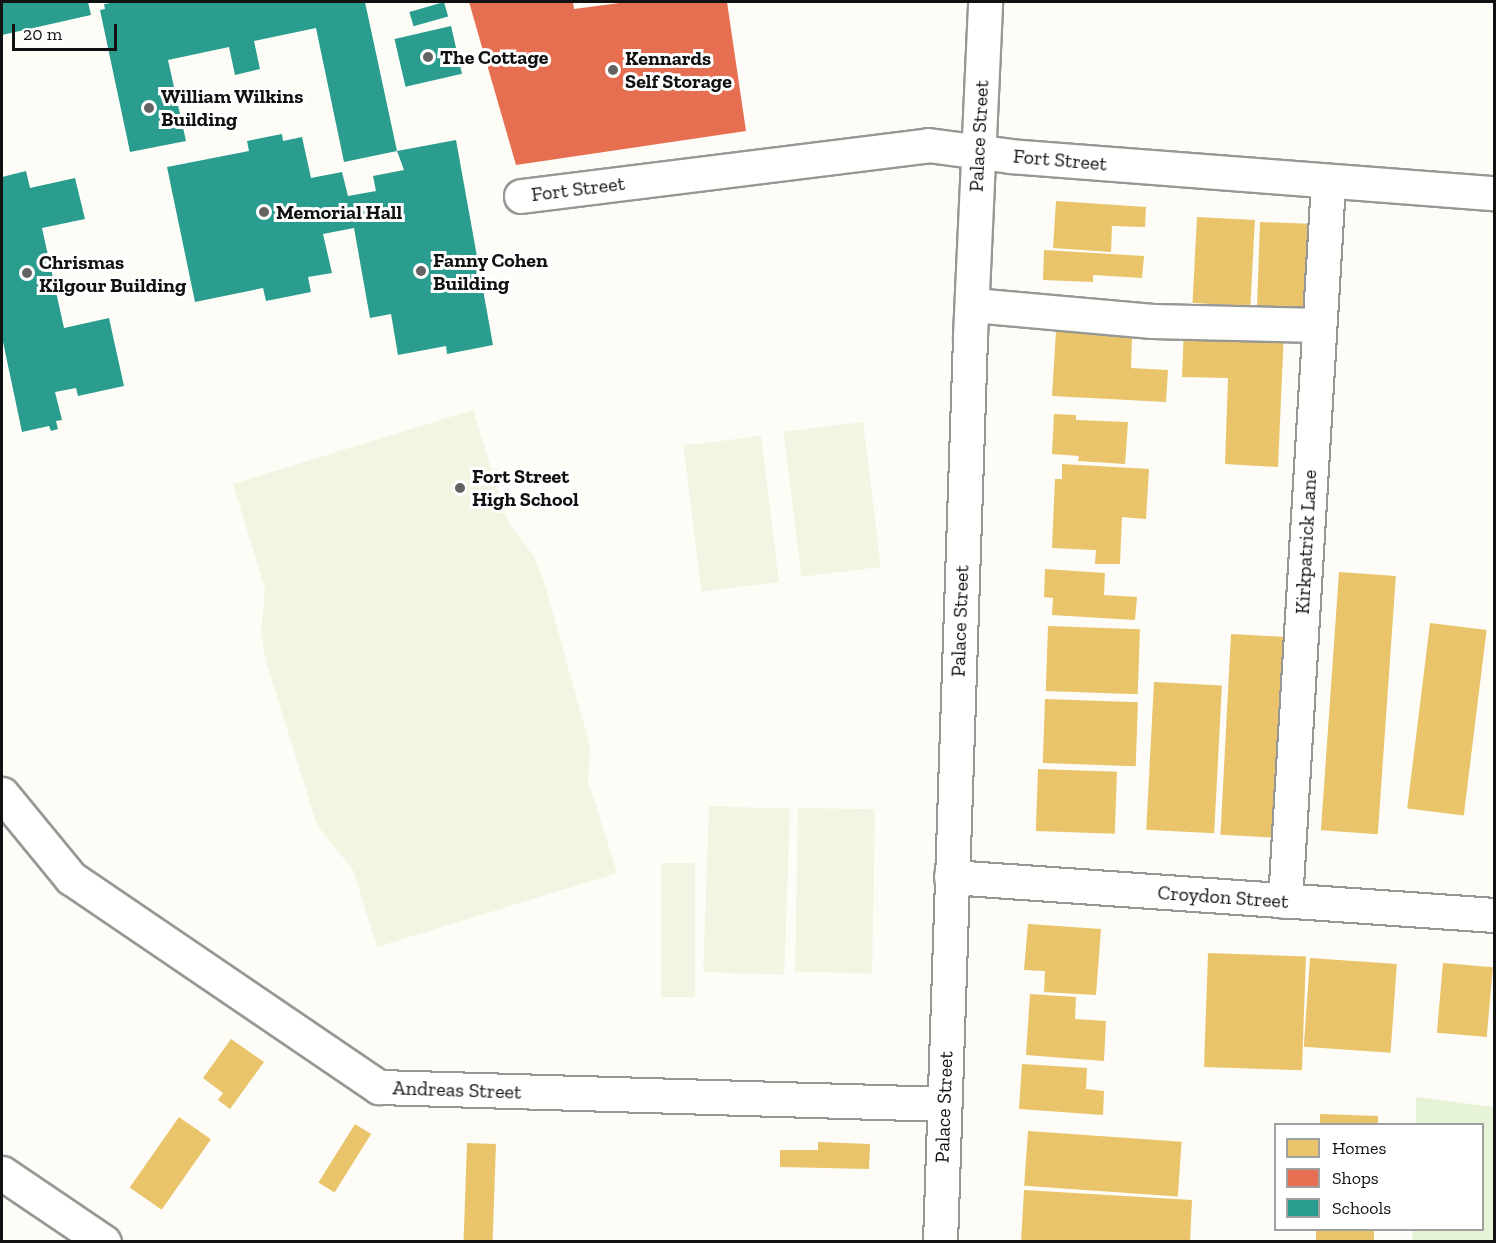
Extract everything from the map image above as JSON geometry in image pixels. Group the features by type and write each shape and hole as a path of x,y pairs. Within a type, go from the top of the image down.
{"street":[{"name":"Palace Street","path":"940,1242 977,152 985,2"},
{"name":"Fort Street","path":"521,196 928,145 977,152 1328,183 1494,193"},
{"name":"Kirkpatrick Lane","path":"1285,901 1328,183"},
{"path":"973,305 1152,321 1319,325"},
{"name":"Andreas Street","path":"2,794 71,878 379,1087 944,1104"},
{"name":"Croydon Street","path":"951,877 1494,915"},
{"path":"2,1173 104,1242"}],"green space":[{"path":"473,410 508,522 534,557 544,582 590,746 588,780 617,873 377,947 353,870 317,825 266,661 261,633 265,589 233,484"},
{"path":"863,422 881,567 801,577 784,432"},
{"path":"761,436 779,582 701,591 684,446"},
{"path":"709,806 790,809 784,975 703,972"},
{"path":"798,808 875,809 872,973 795,972"},
{"path":"661,863 695,863 695,997 661,997"},
{"path":"1416,1097 1494,1107 1494,1241 1412,1241 1413,1231 1484,1231 1484,1123 1416,1123"}],"building: Homes":[{"path":"1056,201 1146,207 1145,227 1112,226 1111,252 1053,248"},
{"path":"1197,217 1255,220 1250,306 1192,303"},
{"path":"1260,222 1315,224 1312,310 1257,308"},
{"path":"1044,250 1144,256 1142,278 1093,275 1093,282 1043,280"},
{"path":"1184,327 1284,331 1278,467 1225,464 1228,378 1182,377"},
{"path":"1056,331 1132,336 1131,368 1168,370 1166,402 1052,396"},
{"path":"1054,414 1076,415 1076,420 1128,422 1125,464 1078,461 1079,456 1052,454"},
{"path":"1062,464 1149,469 1146,519 1122,517 1120,564 1095,564 1096,550 1052,548 1055,479 1062,479"},
{"path":"1045,569 1105,573 1104,595 1137,597 1135,620 1052,615 1053,598 1044,597"},
{"path":"1339,572 1396,576 1378,834 1321,830"},
{"path":"1430,623 1487,630 1464,816 1407,809"},
{"path":"1048,626 1140,629 1138,694 1046,691"},
{"path":"1231,634 1297,637 1286,838 1220,835"},
{"path":"1154,682 1222,686 1214,833 1146,830"},
{"path":"1045,699 1138,702 1136,766 1043,763"},
{"path":"1038,769 1117,772 1115,834 1036,831"},
{"path":"1028,924 1101,929 1096,995 1044,992 1045,971 1024,970"},
{"path":"1208,953 1306,956 1302,1070 1204,1067"},
{"path":"1310,958 1397,964 1391,1053 1304,1047"},
{"path":"1443,963 1493,967 1487,1037 1437,1033"},
{"path":"1030,994 1076,997 1075,1019 1106,1021 1104,1061 1026,1055"},
{"path":"231,1039 264,1062 230,1109 218,1100 223,1093 203,1078"},
{"path":"1022,1064 1087,1068 1086,1089 1104,1091 1103,1115 1019,1109"},
{"path":"1320,1114 1378,1116 1378,1123 1320,1123"},
{"path":"179,1117 211,1139 162,1210 130,1187"},
{"path":"355,1124 371,1134 335,1193 318,1183"},
{"path":"1028,1131 1182,1142 1178,1197 1024,1186"},
{"path":"818,1142 870,1144 869,1169 780,1167 780,1150 818,1150"},
{"path":"467,1143 496,1144 493,1241 464,1240"},
{"path":"1024,1190 1192,1200 1190,1242 1021,1242"},
{"path":"1316,1231 1374,1231 1374,1242 1316,1242"}],"building: Shops":[{"name":"Kennards Self Storage","path":"469,2 573,2 574,9 627,2 727,2 746,131 516,165"}],"building: Schools":[{"path":"2,2 88,2 91,15 2,35"},
{"name":"William Wilkins Building","path":"117,2 365,2 397,151 344,162 316,28 254,41 260,69 235,75 229,47 168,60 186,141 130,152 100,10 105,9 104,4"},
{"path":"444,2 448,16 414,26 409,12"},
{"name":"The Cottage","path":"451,26 462,74 406,87 394,39"},
{"path":"282,134 283,141 302,137 311,178 342,172 348,196 376,191 373,176 404,170 397,151 456,140 493,345 447,354 446,346 398,355 391,314 370,318 354,228 323,234 332,273 308,277 311,292 266,301 263,288 195,302 167,167 249,151 247,141"},
{"name":"Chrismas Kilgour Building","path":"26,171 30,188 75,178 85,219 42,228 64,328 109,318 124,386 78,396 76,388 55,392 62,420 56,421 58,429 51,431 49,426 22,432 2,337 2,177"}],"place":[{"name":"The Cottage","path":"428,57"},
{"name":"Kennards Self Storage","path":"613,70"},
{"name":"William Wilkins Building","path":"149,108"},
{"name":"Memorial Hall","path":"264,212"},
{"name":"Fanny Cohen Building","path":"421,271"},
{"name":"Chrismas Kilgour Building","path":"27,273"},
{"name":"Fort Street High School","path":"460,488"}]}
